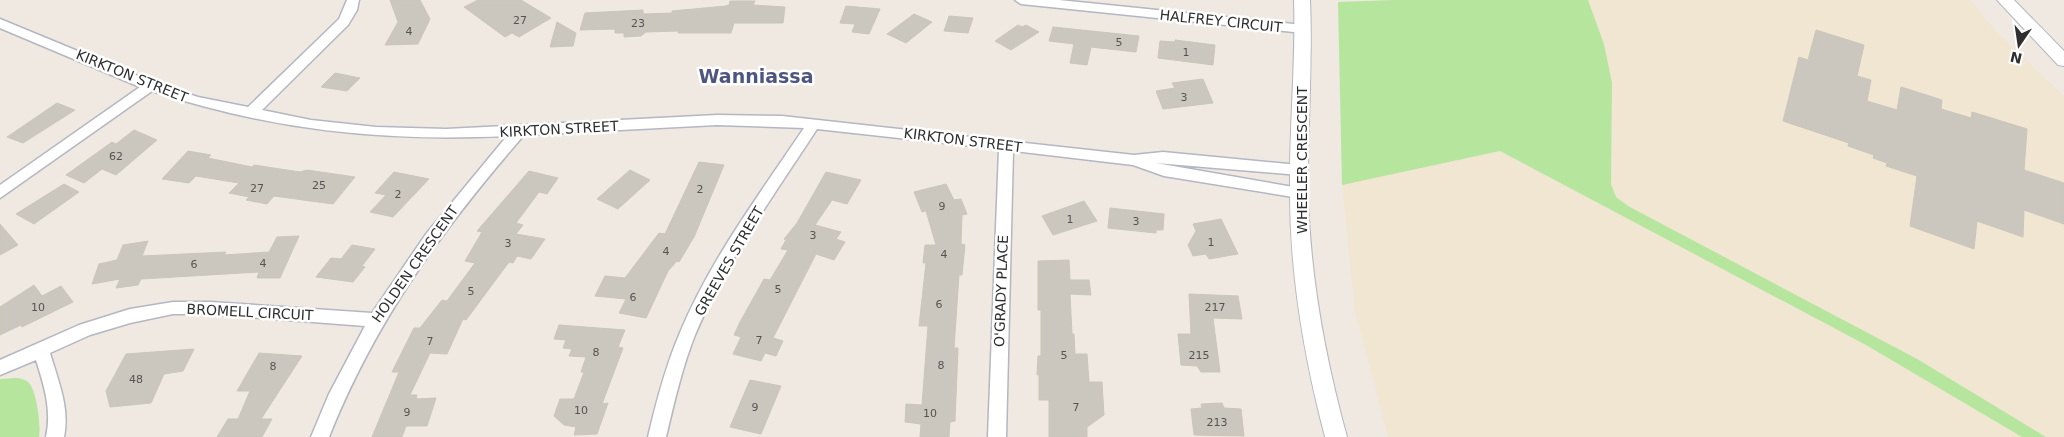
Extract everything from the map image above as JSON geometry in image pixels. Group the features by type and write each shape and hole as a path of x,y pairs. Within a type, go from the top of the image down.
{"street":[{"path":"250,114 344,22 351,10 352,0"},
{"name":"HALFREY CIRCUIT","path":"1021,0 1061,2 1302,29"},
{"name":"WHEELER CRESCENT","path":"1302,0 1299,193 1308,302 1328,411 1336,437"},
{"path":"2005,0 2064,61"},
{"name":"KIRKTON STREET","path":"0,24 150,86 197,101 250,114 311,125 376,132 446,134 717,120 814,123 1134,160 1163,157 1299,170"},
{"path":"0,193 150,86"},
{"name":"GREEVES STREET","path":"657,437 667,394 687,336 700,308 727,258 814,123"},
{"name":"HOLDEN CRESCENT","path":"320,437 357,355 376,320 437,228 519,131"},
{"name":"O'GRADY PLACE","path":"996,437 1006,145"},
{"name":"KIRKTON STREET","path":"1134,160 1164,171 1299,193"},
{"name":"BROMELL CIRCUIT","path":"0,368 85,330 130,316 173,308 210,308 376,320"},
{"path":"41,349 57,407 58,427 54,437"}],"shaded area":[{"path":"1588,0 1970,0 1997,32 2064,96 2064,437 2046,437 1919,360 1628,206 1616,197 1611,184 1612,83 1604,44"},
{"path":"1500,151 1866,345 2022,437 1388,437 1355,311 1342,185"}],"green space":[{"path":"1393,0 1588,0 1604,44 1612,83 1611,184 1616,197 1628,206 1919,360 2046,437 2022,437 1866,345 1500,151 1342,185 1338,2"},
{"path":"15,378 27,381 35,395 38,410 39,437 0,437 0,379"}],"building":[{"path":"390,0 420,0 430,19 418,44 385,45 398,22"},
{"path":"478,0 521,0 551,18 519,37 512,33 505,37 464,7"},
{"path":"730,1 755,1 753,5 785,7 783,23 734,23 731,33 646,32 641,36 624,37 624,33 615,33 615,29 580,30 585,13 643,10 643,14 672,13 672,11 726,6 729,5"},
{"path":"846,6 880,9 869,34 852,32 855,24 840,23"},
{"path":"914,14 932,22 906,43 887,34"},
{"path":"949,16 973,18 968,33 944,31"},
{"path":"557,22 576,33 573,46 550,47"},
{"path":"1018,25 1022,27 1026,25 1039,32 1011,50 995,41"},
{"path":"1053,27 1139,36 1136,52 1091,47 1087,65 1070,63 1074,44 1049,41"},
{"path":"1816,30 1864,45 1857,76 1871,80 1867,101 1897,110 1901,87 1942,100 1941,109 1971,118 1972,112 2027,129 2024,170 2064,183 2064,224 2024,210 2023,237 1977,221 1974,249 1910,226 1917,176 1886,166 1887,163 1873,158 1874,155 1848,146 1849,143 1783,121 1799,57 1808,60"},
{"path":"1175,40 1215,45 1213,65 1158,58 1160,41 1175,42"},
{"path":"335,73 360,78 347,91 321,87"},
{"path":"1203,79 1213,103 1163,109 1156,91 1175,88 1172,83"},
{"path":"57,103 75,110 23,143 7,137"},
{"path":"134,130 157,140 116,175 102,169 84,183 66,175 112,142 116,144"},
{"path":"188,151 211,155 208,158 252,167 254,165 300,172 307,170 355,177 333,204 274,196 267,204 246,200 249,197 229,193 239,183 196,176 189,183 162,179"},
{"path":"699,162 724,165 694,237 679,262 677,261 668,271 646,318 619,313 626,299 595,296 605,276 625,278 659,233 665,234"},
{"path":"630,170 650,180 618,209 597,199"},
{"path":"529,171 558,178 547,194 539,192 516,223 523,225 516,234 545,239 531,259 517,256 513,263 509,262 466,320 463,319 447,354 430,353 410,395 417,395 416,399 436,398 427,426 406,426 402,437 372,437 399,372 392,372 414,328 420,328 442,300 447,301 475,263 465,261 482,232 477,231"},
{"path":"394,172 429,179 393,217 370,212 386,195 375,193"},
{"path":"826,172 861,180 847,204 832,200 815,225 841,232 836,239 845,242 834,260 816,254 773,338 783,341 776,356 765,353 761,361 733,354 741,337 734,335 740,322 764,279 770,280 788,250 781,249 786,240 784,239 797,223"},
{"path":"64,184 79,192 34,224 16,214"},
{"path":"946,184 954,200 961,199 967,214 962,215 961,244 965,245 962,275 959,275 954,348 958,348 955,421 950,422 949,437 920,437 921,424 905,422 906,404 922,405 928,326 919,326 926,263 923,263 925,245 936,245 926,211 922,212 914,192"},
{"path":"1084,201 1097,221 1053,235 1042,216"},
{"path":"1110,208 1164,214 1163,230 1156,230 1156,233 1108,228"},
{"path":"1221,219 1238,254 1209,259 1206,254 1193,256 1188,245 1196,231 1193,224"},
{"path":"0,224 18,245 0,255"},
{"path":"299,236 280,278 257,278 259,272 141,279 138,285 116,288 120,279 92,284 99,264 117,260 123,245 148,241 142,256 226,252 224,255 269,252 277,237"},
{"path":"352,245 375,249 362,266 365,267 353,282 316,277 331,258 341,259"},
{"path":"1069,260 1070,280 1089,280 1091,295 1070,294 1072,334 1074,334 1075,354 1087,354 1089,382 1102,382 1104,415 1087,427 1087,437 1049,437 1049,400 1039,400 1039,375 1037,375 1038,356 1041,356 1041,310 1038,310 1038,261"},
{"path":"34,285 42,296 61,286 73,302 22,327 21,325 0,335 0,307"},
{"path":"1189,294 1238,296 1242,319 1213,318 1220,372 1201,372 1197,366 1181,365 1178,334 1191,334"},
{"path":"559,325 625,330 618,347 623,348 602,404 608,403 597,434 574,435 576,427 564,425 554,416 560,399 574,399 584,372 581,372 586,357 569,356 572,349 563,348 566,340 554,339"},
{"path":"194,349 183,371 164,374 151,403 110,407 106,391 126,354"},
{"path":"259,353 302,356 261,419 272,419 262,437 217,437 228,419 238,419 250,391 237,391"},
{"path":"750,380 781,386 761,434 730,427"},
{"path":"1222,403 1224,408 1241,409 1244,436 1194,435 1191,409 1202,408 1201,404"}],"district":[{"name":"Wanniassa","path":"756,76"}]}
